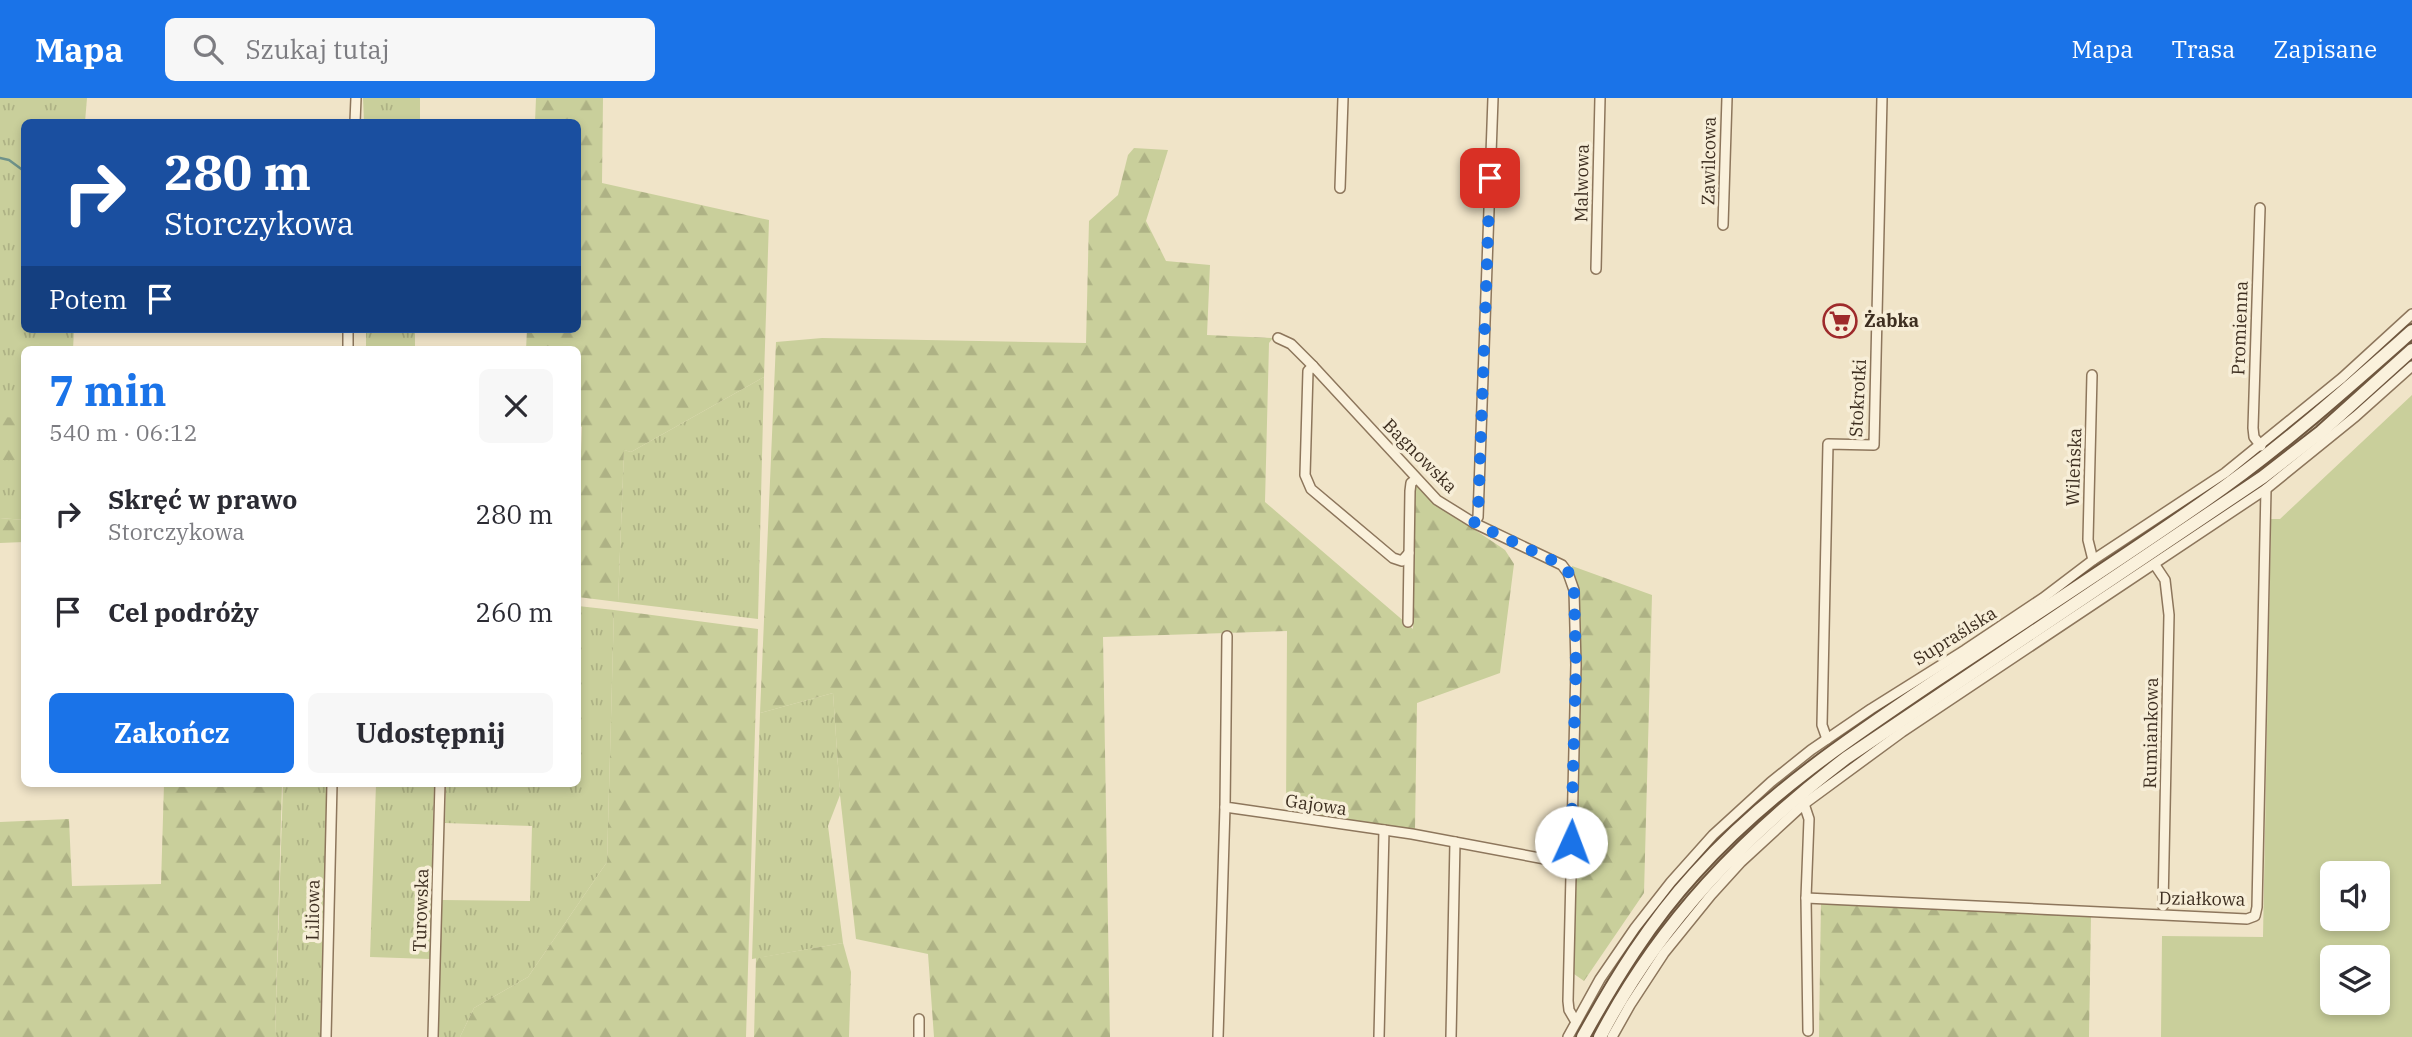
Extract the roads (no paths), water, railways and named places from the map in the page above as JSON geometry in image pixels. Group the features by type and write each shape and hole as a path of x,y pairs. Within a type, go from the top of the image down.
{"main road":[{"path":"1583,1037 1610,988 1643,938 1693,875 1746,822 1791,783 1858,733 2251,468 2312,420 2412,331"},
{"path":"1600,1037 1620,997 1654,947 1704,885 1763,825 1799,794 1875,738 2263,477 2321,432 2412,350"}],"street":[{"path":"355,119 356,98"},
{"path":"1340,188 1343,98"},
{"path":"1474,523 1478,517 1493,98"},
{"name":"Malwowa","path":"1596,269 1600,98"},
{"name":"Zawilcowa","path":"1723,225 1727,98"},
{"name":"Stokrotki","path":"1827,739 1822,725 1828,444 1874,445 1882,98"},
{"name":"Promienna","path":"2260,208 2253,428 2254,437 2261,446"},
{"name":"Supraślska","path":"1568,1037 1607,969 1671,882 1713,835 1771,782 1827,739 1911,682 1956,656 2093,560 2225,473 2342,378 2412,314"},
{"name":"Bagnowska","path":"1278,338 1291,344 1313,366 1437,500 1474,523 1562,565 1569,573 1574,590 1576,665 1568,1001 1571,1017 1576,1022"},
{"path":"1313,366 1308,371 1307,483 1393,558 1402,561 1409,553"},
{"path":"1612,1037 1664,953 1711,895 1741,862 1804,804 1902,732 2266,489 2356,416 2412,366"},
{"name":"Wileńska","path":"2092,375 2088,540 2093,560"},
{"path":"1408,622 1410,491 1411,483 1416,479"},
{"name":"Działkowa","path":"1806,898 2247,919 2255,916 2266,489"},
{"name":"Rumiankowa","path":"2155,565 2165,580 2169,615 2163,906"},
{"path":"1218,1037 1227,636"},
{"name":"Liliowa","path":"326,1037 332,787"},
{"name":"Turowska","path":"433,1037 440,787"},
{"path":"1804,804 1809,819 1806,898 1808,1031"},
{"name":"Gajowa","path":"1225,807 1455,842 1561,862 1570,867"},
{"path":"1378,1037 1384,830"},
{"path":"1451,1037 1455,842"},
{"path":"919,1018 919,1037"}],"waterway":[{"path":"0,158 9,160 21,169"}],"place":[{"name":"Żabka","path":"1840,321"}]}
